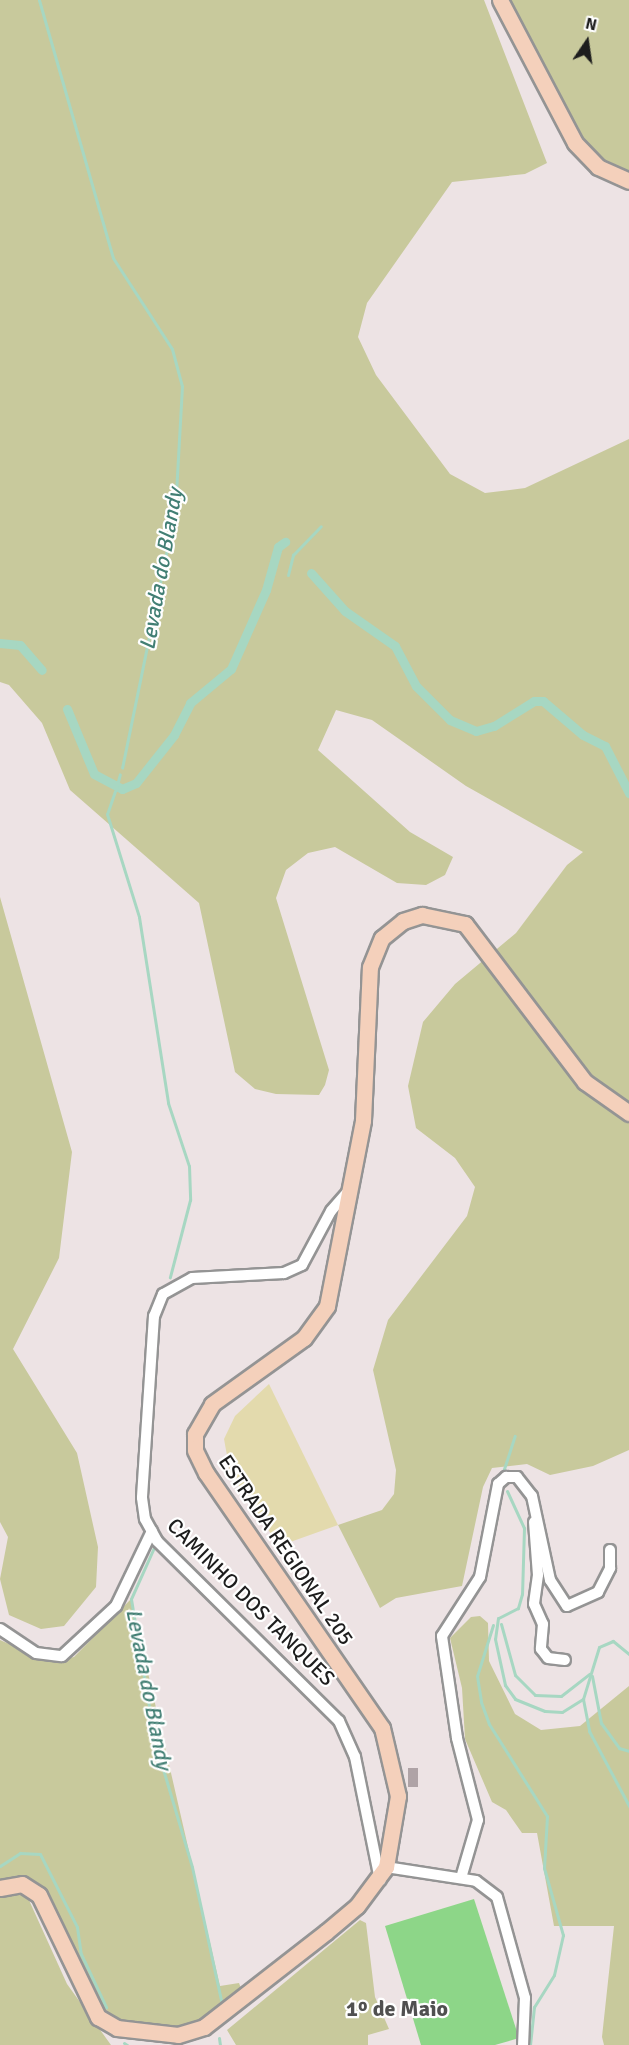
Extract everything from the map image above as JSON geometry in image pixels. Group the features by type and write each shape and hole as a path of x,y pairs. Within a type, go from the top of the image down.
{"main road":[{"path":"500,0 574,143 598,167 629,181"},
{"name":"ESTRADA REGIONAL 205","path":"383,1874 398,1796 382,1728 206,1473 195,1450 197,1424 212,1404 304,1338 322,1316 331,1294 366,1093 372,957 391,928 422,915 452,918 472,930 585,1082 629,1113"},
{"path":"0,1888 22,1884 39,1896 89,2003 107,2023 166,2036 204,2027 326,1932 383,1874"}],"street":[{"name":"CAMINHO DOS TANQUES","path":"351,1188 331,1210 302,1265 284,1273 192,1278 163,1294 154,1316 142,1498 152,1531 339,1721 355,1757 383,1874"},
{"path":"461,1878 478,1812 457,1738 442,1636 480,1577 500,1481 509,1476 520,1479 532,1496 550,1580 567,1606 598,1592 610,1568 610,1550"},
{"path":"536,1513 534,1604 543,1624 541,1649 548,1658 564,1660"},
{"path":"0,1629 36,1653 62,1656 116,1605 152,1531"},
{"path":"383,1874 461,1878 476,1881 497,1897 525,1998 523,2045"}],"shaded area":[{"path":"269,1384 338,1525 279,1546 230,1472 224,1439 235,1416"}],"green space":[{"path":"0,0 484,0 547,163 525,174 452,182 367,303 358,337 376,375 450,474 485,493 525,488 629,439 629,1450 593,1466 550,1475 527,1464 492,1468 483,1487 462,1586 396,1598 380,1608 338,1525 382,1510 394,1494 396,1470 373,1370 388,1320 467,1216 475,1187 455,1158 416,1128 408,1086 423,1022 455,984 516,933 567,865 583,852 466,786 372,720 336,710 318,750 410,832 453,857 445,875 426,885 397,883 335,847 308,853 286,870 276,898 329,1070 325,1085 319,1095 276,1094 255,1089 235,1072 199,903 70,790 42,723 9,685 0,682"},
{"path":"508,0 629,0 629,176 608,168 586,148"},
{"path":"0,897 72,1152 59,1258 13,1349 77,1453 98,1547 96,1587 64,1626 41,1629 9,1615 0,1579 8,1537 0,1522"},
{"path":"131,1599 220,1986 239,1983 243,1994 198,2023 169,2028 122,2026 95,1999 32,1883 13,1878 0,1883 0,1640 50,1662 74,1657"},
{"path":"480,1616 488,1623 489,1661 515,1714 541,1730 580,1726 629,1686 629,2045 604,2045 602,2037 614,1926 554,1926 537,1833 522,1833 506,1810 492,1802 465,1739 462,1688 450,1638 471,1617"},
{"path":"12,1890 28,1898 67,1984 111,2045 0,2045 0,1892"},
{"path":"474,1899 519,2038 495,2045 421,2045 385,1926"},
{"path":"360,1920 366,1923 375,1997 389,2029 368,2035 368,2045 236,2045 227,2030"}],"building":[{"path":"408,1768 418,1768 418,1787 408,1787"}],"waterway":[{"name":"Levada do Blandy","path":"39,0 113,258 172,349 182,386 175,510 122,768"},
{"path":"288,575 293,555 321,526"},
{"path":"67,709 94,774 122,789 136,783 174,735 190,703 231,669 266,590 278,547 285,542"},
{"path":"311,573 345,611 395,646 416,686 450,720 476,731 494,726 534,701 543,701 583,735 605,746 629,793"},
{"path":"0,643 20,645 42,670"},
{"name":"Levada do Blandy","path":"117,785 120,774"},
{"name":"Levada do Blandy","path":"115,791 107,814 139,917 168,1103 189,1166 190,1200 170,1277"},
{"path":"503,1472 515,1436"},
{"path":"507,1491 524,1528 522,1594 518,1608 498,1618 495,1639 505,1685 515,1699 545,1711 562,1712 583,1699"},
{"name":"Levada do Blandy","path":"156,1543 131,1599 155,1742 192,1867 222,2005"},
{"path":"501,1624 515,1675 535,1695 561,1696 589,1674"},
{"path":"493,1625 477,1676 481,1702 489,1724 547,1816 544,1868 563,1935 554,1975 534,2007 530,2045"},
{"path":"629,1654 613,1641 599,1647 583,1699 589,1731 629,1806"},
{"path":"592,1676 601,1723 619,1748 629,1751"},
{"path":"0,1866 20,1853 40,1854 77,1927 81,1954 106,2007"},
{"name":"Levada do Blandy","path":"219,2038 220,2045"}],"district":[{"name":"1º de Maio","path":"397,2009"}]}
